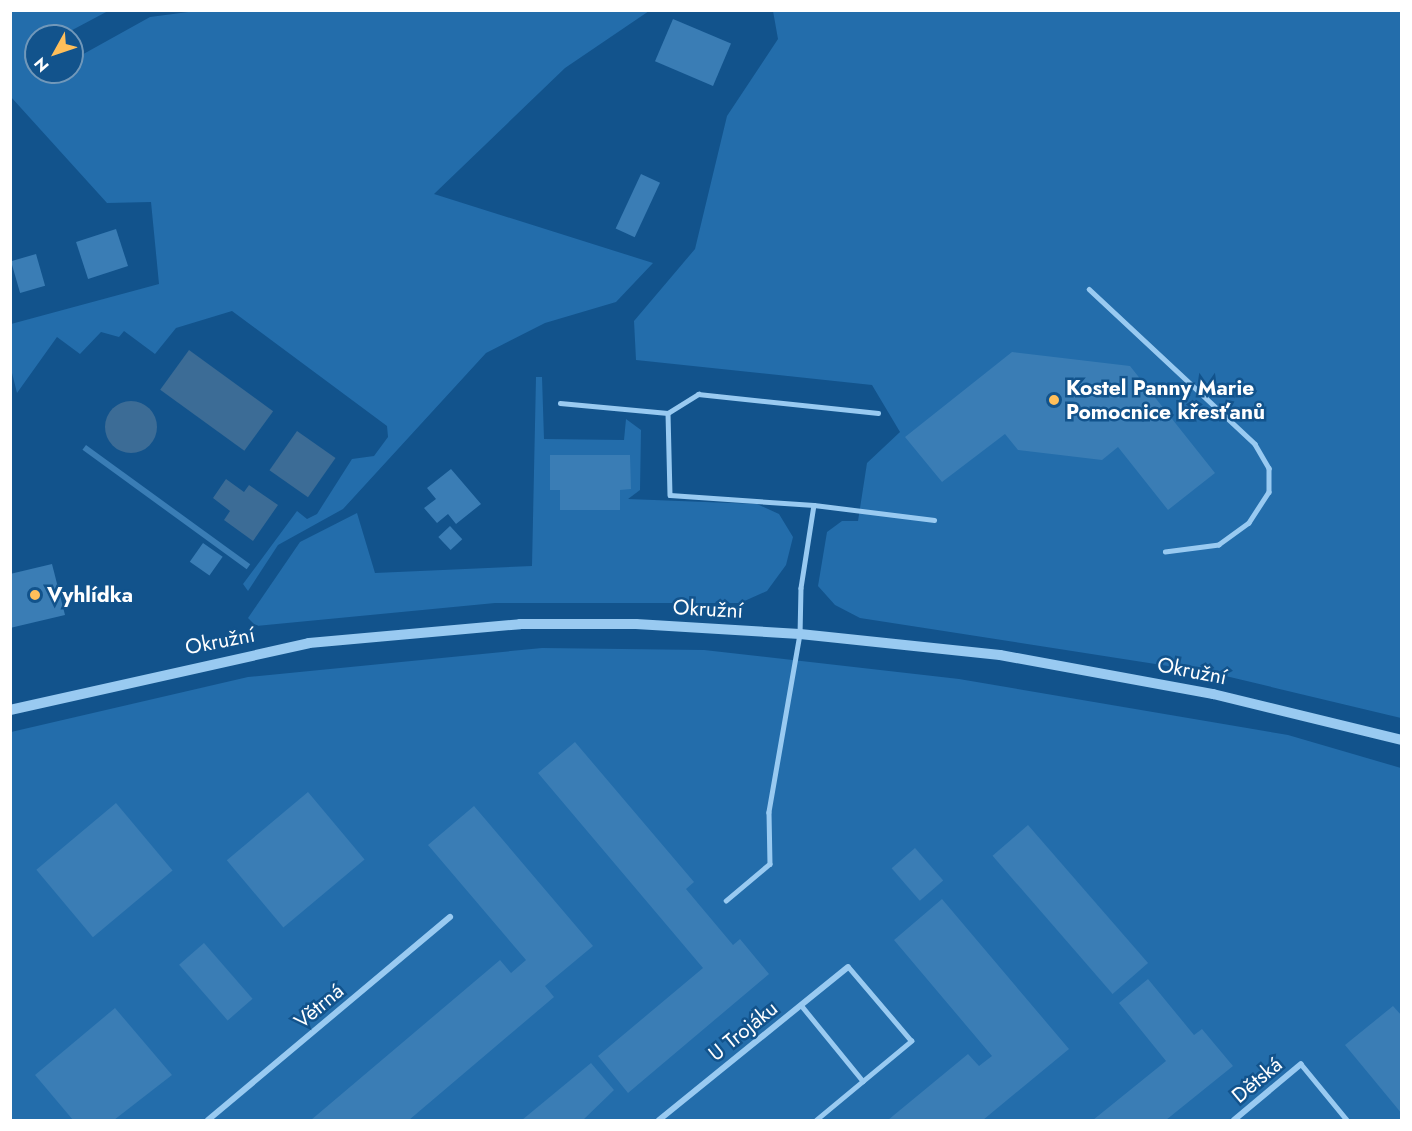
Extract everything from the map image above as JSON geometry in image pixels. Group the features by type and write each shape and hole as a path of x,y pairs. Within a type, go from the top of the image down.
{"street":[{"name":"Okružní","path":"10,710 233,657 403,632 636,624 800,634 1000,655 1213,694 1401,740"},
{"name":"Větrná","path":"208,1120 450,917"},
{"name":"U Trojáku","path":"659,1120 848,967"},
{"name":"Dětská","path":"1234,1120 1301,1064"}],"lane":[{"path":"1089,289 1255,444 1269,468 1269,492 1249,523 1219,545 1195,553 1165,552"},
{"path":"560,403 668,413 698,394 878,413"},
{"path":"668,413 670,495 814,505 934,520"},
{"path":"726,901 770,864 769,812 800,634 801,588 814,505"},
{"path":"816,1120 910,1041 848,967"},
{"path":"801,1005 863,1081"},
{"path":"1301,1064 1347,1120"}],"shaded area":[{"path":"11,10 108,11 84,24 24,24 24,84 84,84 84,54 150,17 196,11 649,11 565,68 434,194 653,263 616,302 545,323 486,353 343,509 278,545 248,591 243,584 297,511 307,519 317,514 352,459 374,456 388,437 387,426 232,311 176,328 155,354 124,331 119,337 101,332 80,354 57,337 17,393 11,369 11,324 159,284 151,202 107,203 11,97"},
{"path":"773,11 1401,11 1401,718 1213,673 860,618 835,605 818,586 827,532 842,521 858,521 867,463 900,432 872,385 636,360 634,321 695,249 727,116 778,39"},
{"path":"189,350 273,411 244,451 160,390"},
{"path":"536,377 542,377 544,439 624,440 626,419 641,430 640,490 628,499 757,504 779,514 793,537 786,565 767,591 740,603 495,603 256,626 248,618 300,542 357,513 375,573 532,566"},
{"path":"131,401 145,405 153,413 157,427 153,441 145,449 131,453 117,449 109,441 105,427 109,413 117,405"},
{"path":"297,431 336,458 308,497 269,470"},
{"path":"226,479 244,492 249,485 278,505 253,541 224,520 230,511 213,498"},
{"path":"542,648 704,650 959,679 1288,735 1401,768 1401,1120 11,1120 11,732 248,677"}],"building":[{"path":"673,19 731,44 713,86 655,61"},
{"path":"641,174 660,183 635,237 616,228"},
{"path":"116,229 128,266 88,279 76,242"},
{"path":"36,254 45,286 20,293 11,261"},
{"name":"Kostel Panny Marie Pomocnice křesťanů","path":"1012,352 1130,366 1215,473 1168,510 1118,447 1102,460 1018,450 1005,434 942,482 905,437"},
{"path":"86,445 250,564 247,569 82,450"},
{"path":"550,455 630,455 631,489 620,490 620,510 560,510 560,490 550,490"},
{"path":"451,469 481,504 456,524 448,514 437,523 424,508 436,499 427,488"},
{"path":"450,526 462,539 451,550 438,537"},
{"path":"203,543 223,557 209,576 190,562"},
{"name":"Vyhlídka","path":"52,564 65,615 10,628 10,574"},
{"path":"575,742 694,882 686,889 733,945 740,939 769,974 628,1093 598,1056 703,968 538,773"},
{"path":"308,792 365,859 283,928 227,860"},
{"path":"116,803 173,870 93,937 36,870"},
{"path":"474,806 593,946 545,986 554,997 409,1120 311,1120 500,960 511,973 526,960 428,845"},
{"path":"1028,825 1148,963 1113,994 993,856"},
{"path":"915,848 943,880 920,901 892,868"},
{"path":"942,899 1069,1049 983,1120 888,1120 968,1054 979,1066 992,1056 894,940"},
{"path":"204,943 253,999 228,1020 179,965"},
{"path":"1148,979 1194,1035 1202,1029 1233,1066 1166,1120 1093,1120 1166,1061 1119,1003"},
{"path":"1393,1006 1402,1016 1402,1114 1345,1045"},
{"path":"115,1008 172,1075 114,1120 73,1120 35,1075"},
{"path":"591,1063 614,1090 583,1120 522,1120"}],"place":[{"name":"Kostel Panny Marie Pomocnice křesťanů","path":"1054,400"},
{"name":"Vyhlídka","path":"35,595"}]}
